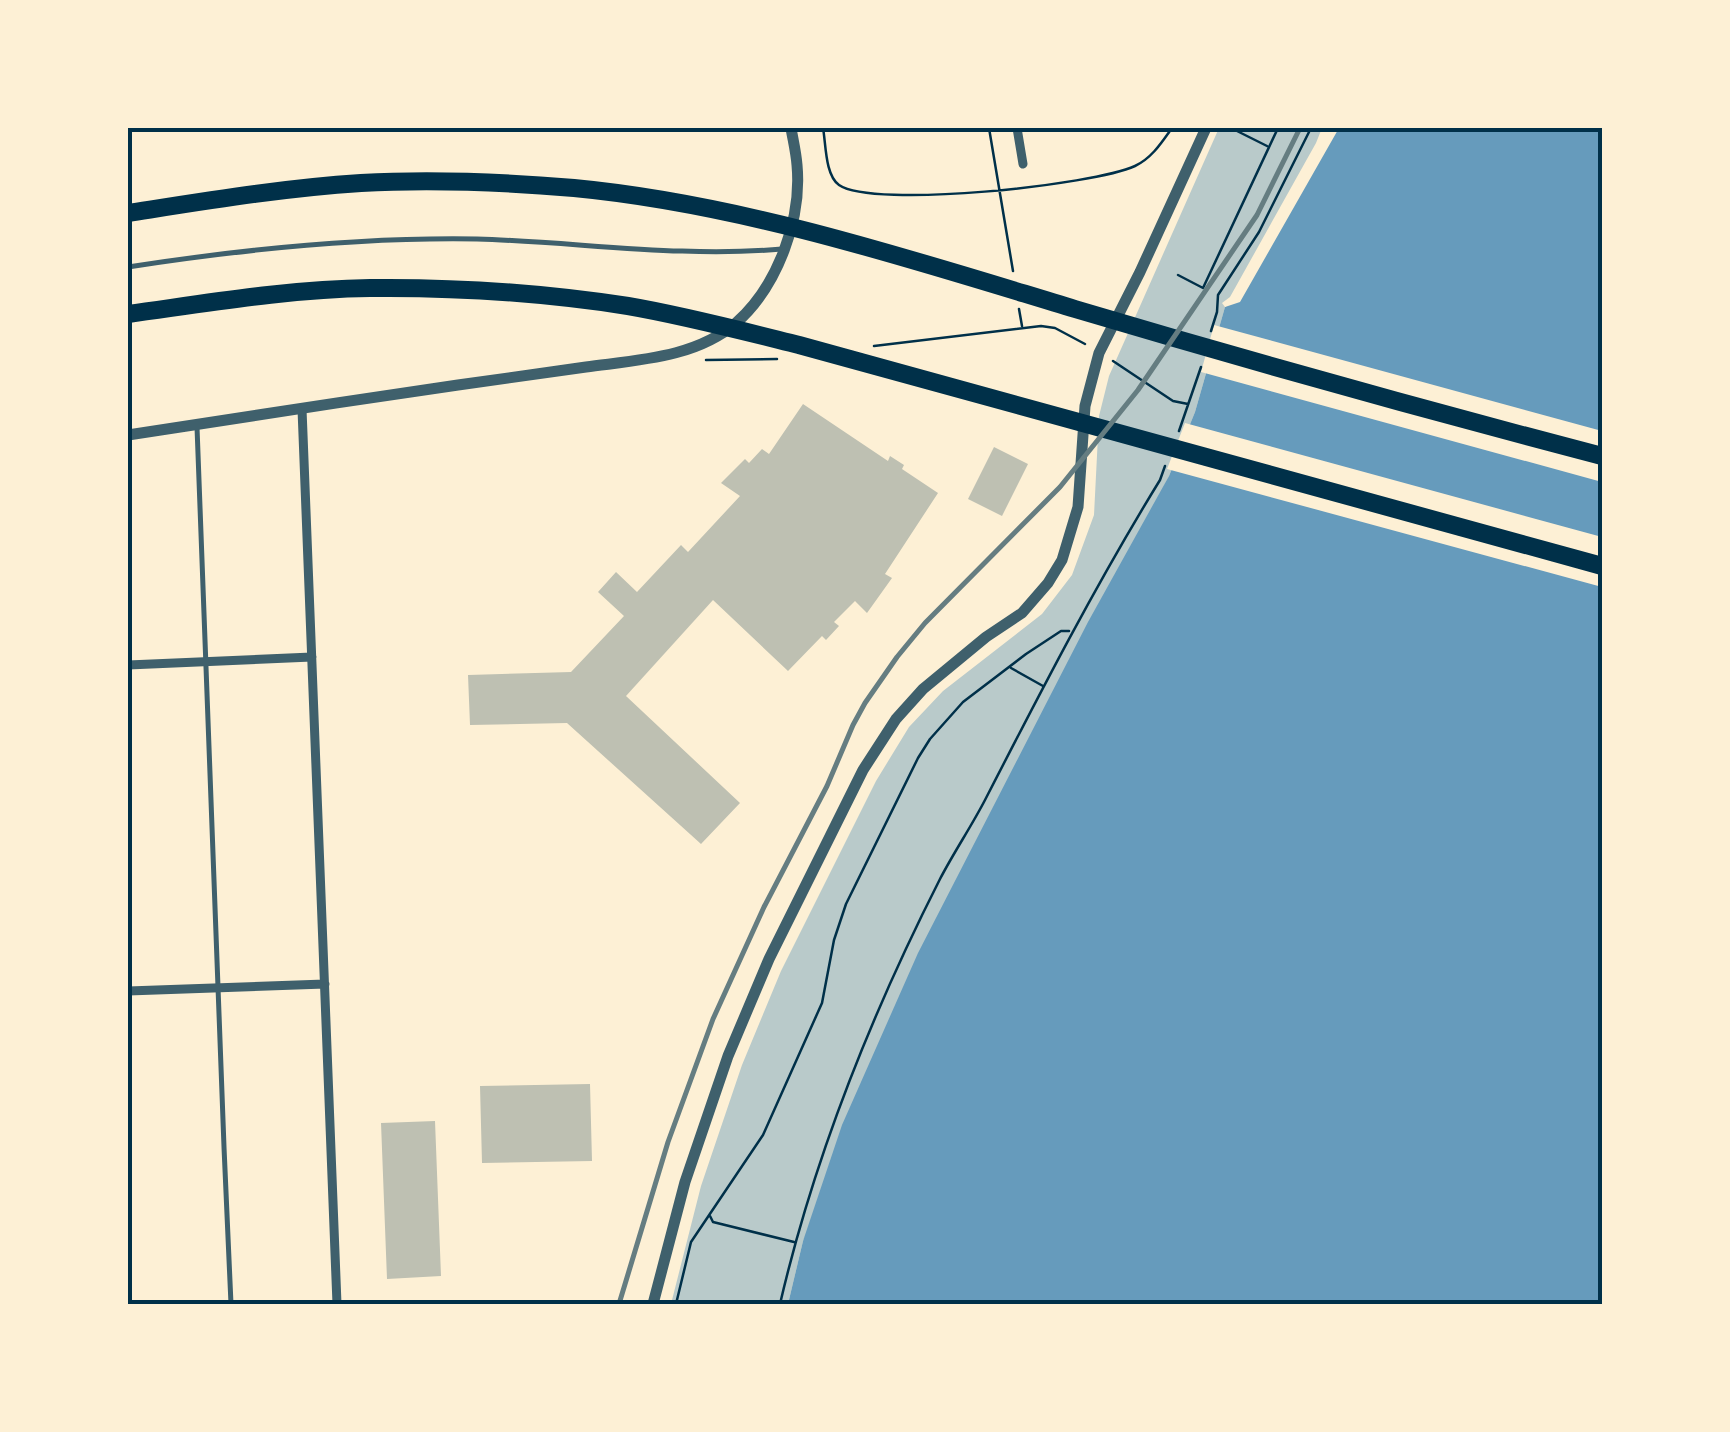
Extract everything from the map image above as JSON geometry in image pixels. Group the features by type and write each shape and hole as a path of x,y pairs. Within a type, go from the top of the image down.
{"highway":[{"path":"128,213 365,183 492,183 630,195 755,218 1210,349 1602,456"},
{"path":"128,314 270,295 367,288 504,292 632,307 799,345 1602,566"}],"street":[{"path":"128,435 664,356 712,339 750,308 766,287 783,249 797,194 791,128"},
{"path":"1017,128 1023,164"},
{"path":"653,1304 685,1182 728,1056 769,959 863,770 896,719 923,688 986,637 1022,614 1062,560 1078,507 1086,406 1099,352 1206,128"},
{"path":"302,409 338,1304"},
{"path":"128,665 312,657"},
{"path":"128,990 324,984"}],"lane":[{"path":"128,266 266,247 405,239 557,242 701,251 783,249"},
{"path":"196,424 230,1304"}],"path":[{"path":"824,128 831,177 842,187 867,194 910,196 999,190 1103,175 1136,165 1156,150 1172,128"},
{"path":"989,128 1012,268"},
{"path":"1232,128 1268,147"},
{"path":"1178,275 1202,288 1278,128"},
{"path":"1212,331 1218,294 1259,232 1311,128"},
{"path":"1019,308 1022,327"},
{"path":"867,347 1022,327 1055,328 1173,401 1190,404"},
{"path":"706,360 790,357"},
{"path":"1178,434 1200,367"},
{"path":"780,1304 794,1242 850,1080 894,976 941,877 1166,464"},
{"path":"676,1304 691,1242 763,1136 822,1003 834,940 846,904 918,758 963,702 1062,631 1072,632"},
{"path":"1010,667 1043,687"},
{"path":"709,1215 714,1222 794,1242"}],"shaded area":[{"path":"1219,128 1327,128 1225,307 1195,412 1169,476 803,1241 788,1304 671,1304 701,1186 742,1065 781,971 876,781 909,727 943,691 1042,614 1072,575 1094,515 1099,416 1109,376"}],"water":[{"path":"1327,128 1602,128 1602,1304 788,1304 803,1241 842,1125 918,953 1088,622 1169,476 1195,412 1225,307 1234,300"}],"pier":[{"path":"1322,128 1339,128 1240,302 1225,307 1222,303 1230,297"},
{"path":"1214,325 1602,431 1602,482 1201,372"},
{"path":"1185,423 1602,537 1602,587 1167,469"}],"building":[{"path":"803,404 888,461 890,456 904,465 902,469 938,493 885,574 892,578 867,613 855,601 834,622 839,626 826,640 822,636 788,671 713,600 626,696 740,803 701,844 567,723 470,725 468,675 571,672 624,616 598,592 616,572 637,592 681,545 688,552 740,496 721,483 745,459 749,463 762,449 769,454"},
{"path":"994,447 1028,464 1002,516 968,499"},
{"path":"590,1084 592,1161 482,1163 480,1086"},
{"path":"435,1121 441,1276 387,1279 381,1123"}],"railway":[{"path":"619,1304 668,1142 713,1019 865,703 925,623 1060,487 1138,390 1257,215 1300,128"}]}
